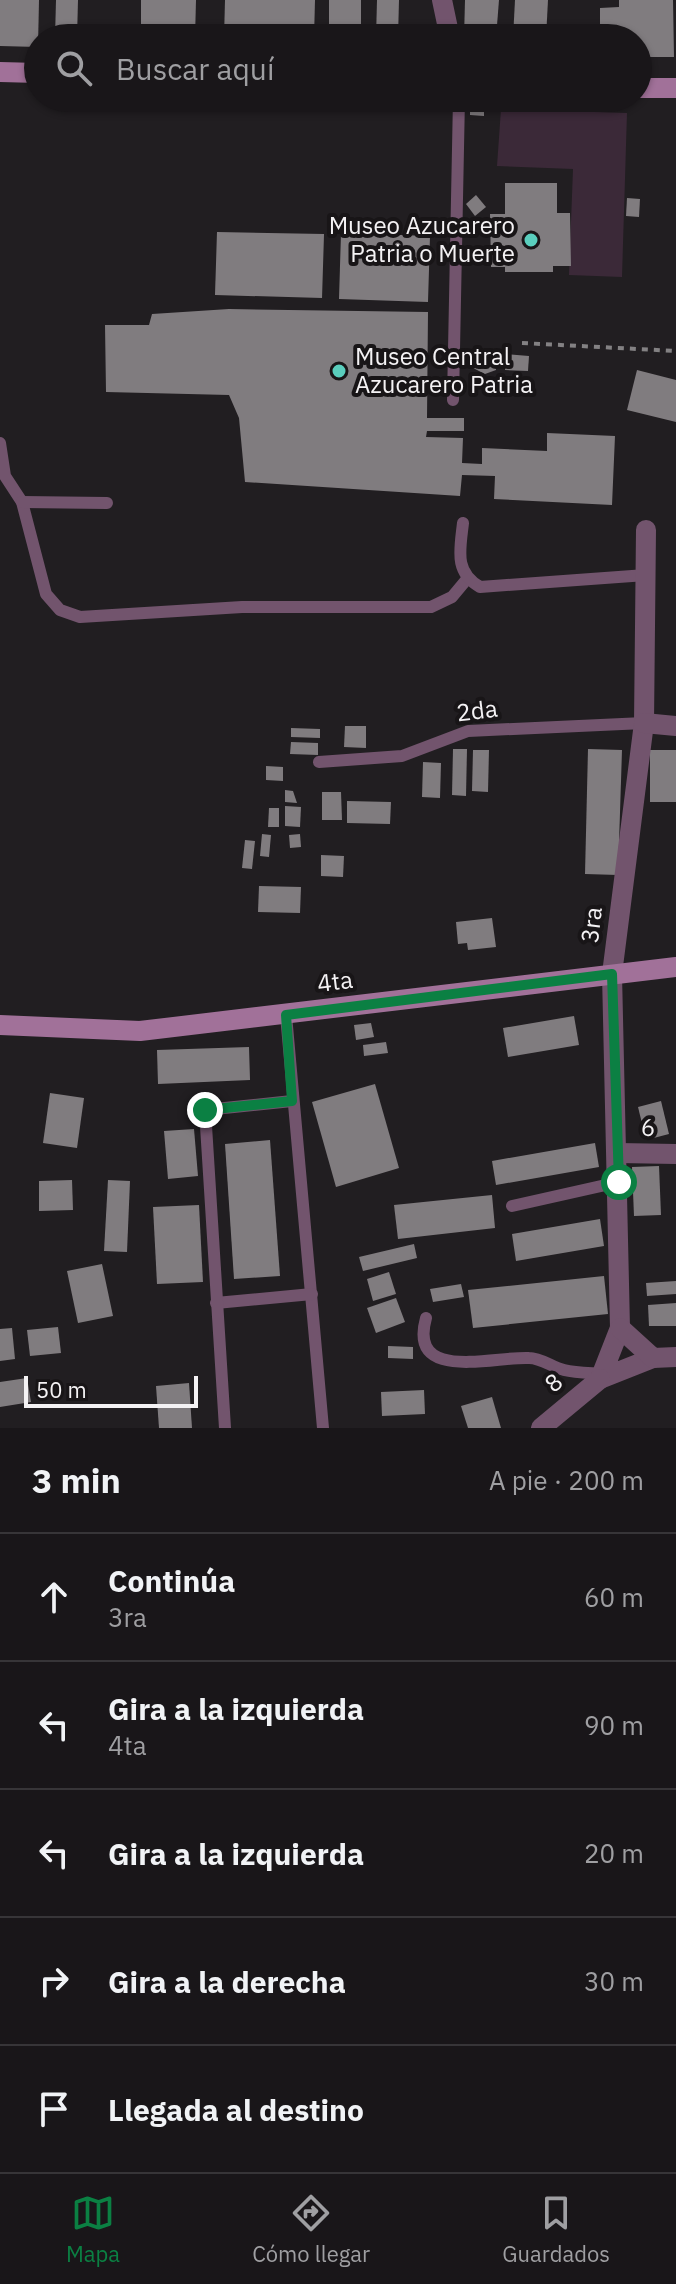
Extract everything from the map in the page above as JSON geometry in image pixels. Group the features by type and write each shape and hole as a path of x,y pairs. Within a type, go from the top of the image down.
{"street":[{"path":"442,0 447,24"},
{"path":"0,72 24,73"},
{"path":"652,88 676,88"},
{"name":"3ra","path":"620,1328 612,974 644,723 646,530"},
{"path":"644,723 676,726"},
{"name":"4ta","path":"0,1025 140,1031 676,967"},
{"name":"6","path":"618,1153 676,1154"},
{"path":"601,1376 620,1328 653,1358"},
{"path":"601,1376 653,1358 676,1357"},
{"name":"8","path":"541,1428 601,1376"}],"lane":[{"path":"453,400 459,112"},
{"path":"0,443 5,476 22,502 46,594 60,610 80,617 242,607 431,607 452,597 467,579"},
{"path":"22,502 107,503"},
{"path":"463,523 459,555 467,579 480,587 646,575"},
{"name":"2da","path":"319,762 402,756 468,731 644,723"},
{"path":"286,1015 323,1428"},
{"path":"225,1428 205,1110 292,1101"},
{"path":"512,1206 619,1182"},
{"path":"216,1303 312,1294"},
{"path":"426,1318 422,1332 431,1355 444,1362 532,1357 566,1371 601,1376"}],"path":[{"path":"522,343 676,351"}],"shaded area":[{"path":"501,112 627,113 622,277 569,275 573,169 497,166"}],"building":[{"path":"0,0 39,0 38,24 24,24 24,47 0,46"},
{"path":"56,0 78,0 77,24 55,24"},
{"path":"141,0 196,0 195,24 141,24"},
{"path":"225,0 315,0 314,24 224,24"},
{"path":"329,0 361,0 361,24 329,24"},
{"path":"377,0 399,0 398,24 376,24"},
{"path":"465,0 499,0 497,24 464,24"},
{"path":"515,0 548,0 547,24 514,24"},
{"path":"619,0 673,0 674,57 652,57 652,24 600,24 600,8 619,7"},
{"path":"470,112 484,112 484,116 470,115"},
{"name":"Museo Azucarero Patria o Muerte","path":"505,183 557,183 557,213 570,213 571,266 553,266 553,272 505,272 505,267 491,267 490,214 505,214"},
{"path":"476,195 486,207 475,216 466,204"},
{"path":"627,198 640,199 639,217 626,216"},
{"path":"217,232 324,234 322,298 215,295"},
{"path":"341,233 430,236 428,302 339,299"},
{"path":"229,309 428,312 427,418 464,418 464,431 427,431 426,437 463,438 462,463 482,464 482,448 547,451 547,433 615,436 612,505 494,499 495,476 462,475 460,496 245,482 239,418 229,395 106,392 105,325 149,325 152,314"},
{"path":"485,348 496,355 496,370 485,374 473,368 473,353"},
{"path":"506,354 529,356 528,371 505,370"},
{"path":"637,370 676,380 676,422 627,410"},
{"path":"345,726 366,726 366,748 344,747"},
{"path":"291,728 320,729 320,738 291,737"},
{"path":"291,742 318,743 318,755 290,754"},
{"path":"453,749 467,749 466,796 452,795"},
{"path":"588,749 622,750 618,875 585,874"},
{"path":"473,750 489,750 488,792 472,791"},
{"path":"650,750 676,750 676,802 650,802"},
{"path":"423,762 441,763 440,798 422,797"},
{"path":"266,766 283,767 283,781 266,780"},
{"path":"285,790 293,791 297,803 285,802"},
{"path":"322,792 341,792 342,820 322,820"},
{"path":"347,801 391,802 390,824 347,823"},
{"path":"285,806 301,807 300,827 285,826"},
{"path":"269,808 279,808 279,827 268,827"},
{"path":"262,834 271,835 269,857 260,856"},
{"path":"300,834 301,847 290,848 289,835"},
{"path":"245,840 255,841 252,869 242,868"},
{"path":"321,855 344,856 343,877 321,876"},
{"path":"259,886 301,887 300,913 258,912"},
{"path":"492,918 496,947 468,950 467,943 458,944 456,922"},
{"path":"574,1016 579,1045 508,1057 503,1028"},
{"path":"371,1023 374,1037 356,1040 354,1025"},
{"path":"386,1042 388,1053 364,1056 363,1045"},
{"path":"249,1047 250,1080 158,1084 157,1050"},
{"path":"375,1084 399,1168 336,1187 312,1102"},
{"path":"50,1093 84,1098 77,1148 43,1143"},
{"path":"661,1101 669,1134 646,1140 638,1107"},
{"path":"194,1129 198,1176 168,1179 164,1131"},
{"path":"270,1140 280,1276 234,1279 225,1144"},
{"path":"595,1143 599,1167 496,1185 492,1161"},
{"path":"659,1166 661,1215 634,1216 632,1167"},
{"path":"72,1180 73,1210 39,1211 39,1181"},
{"path":"108,1180 130,1181 127,1252 104,1251"},
{"path":"492,1195 495,1228 398,1239 394,1205"},
{"path":"199,1205 203,1282 157,1284 153,1207"},
{"path":"600,1219 604,1246 516,1261 512,1234"},
{"path":"414,1244 417,1258 363,1271 359,1257"},
{"path":"102,1264 113,1316 78,1323 67,1271"},
{"path":"389,1272 396,1294 373,1301 367,1279"},
{"path":"604,1276 608,1314 473,1328 468,1290"},
{"path":"676,1281 676,1294 647,1296 646,1283"},
{"path":"461,1284 464,1297 433,1302 430,1289"},
{"path":"396,1298 405,1322 376,1333 367,1308"},
{"path":"676,1303 676,1326 649,1326 648,1305"},
{"path":"58,1327 61,1353 30,1356 27,1330"},
{"path":"12,1328 15,1359 0,1361 0,1329"},
{"path":"388,1346 413,1347 413,1359 388,1358"},
{"path":"27,1378 31,1402 0,1407 0,1382"},
{"path":"189,1383 192,1428 159,1428 156,1386"},
{"path":"424,1390 425,1414 382,1416 381,1392"},
{"path":"492,1397 501,1428 468,1428 461,1406"}],"place":[{"name":"Museo Azucarero Patria o Muerte","path":"531,240"},
{"name":"Museo Central Azucarero Patria","path":"339,371"}],"route":[{"path":"205,1110 292,1101 286,1015 612,974 619,1182"}]}
